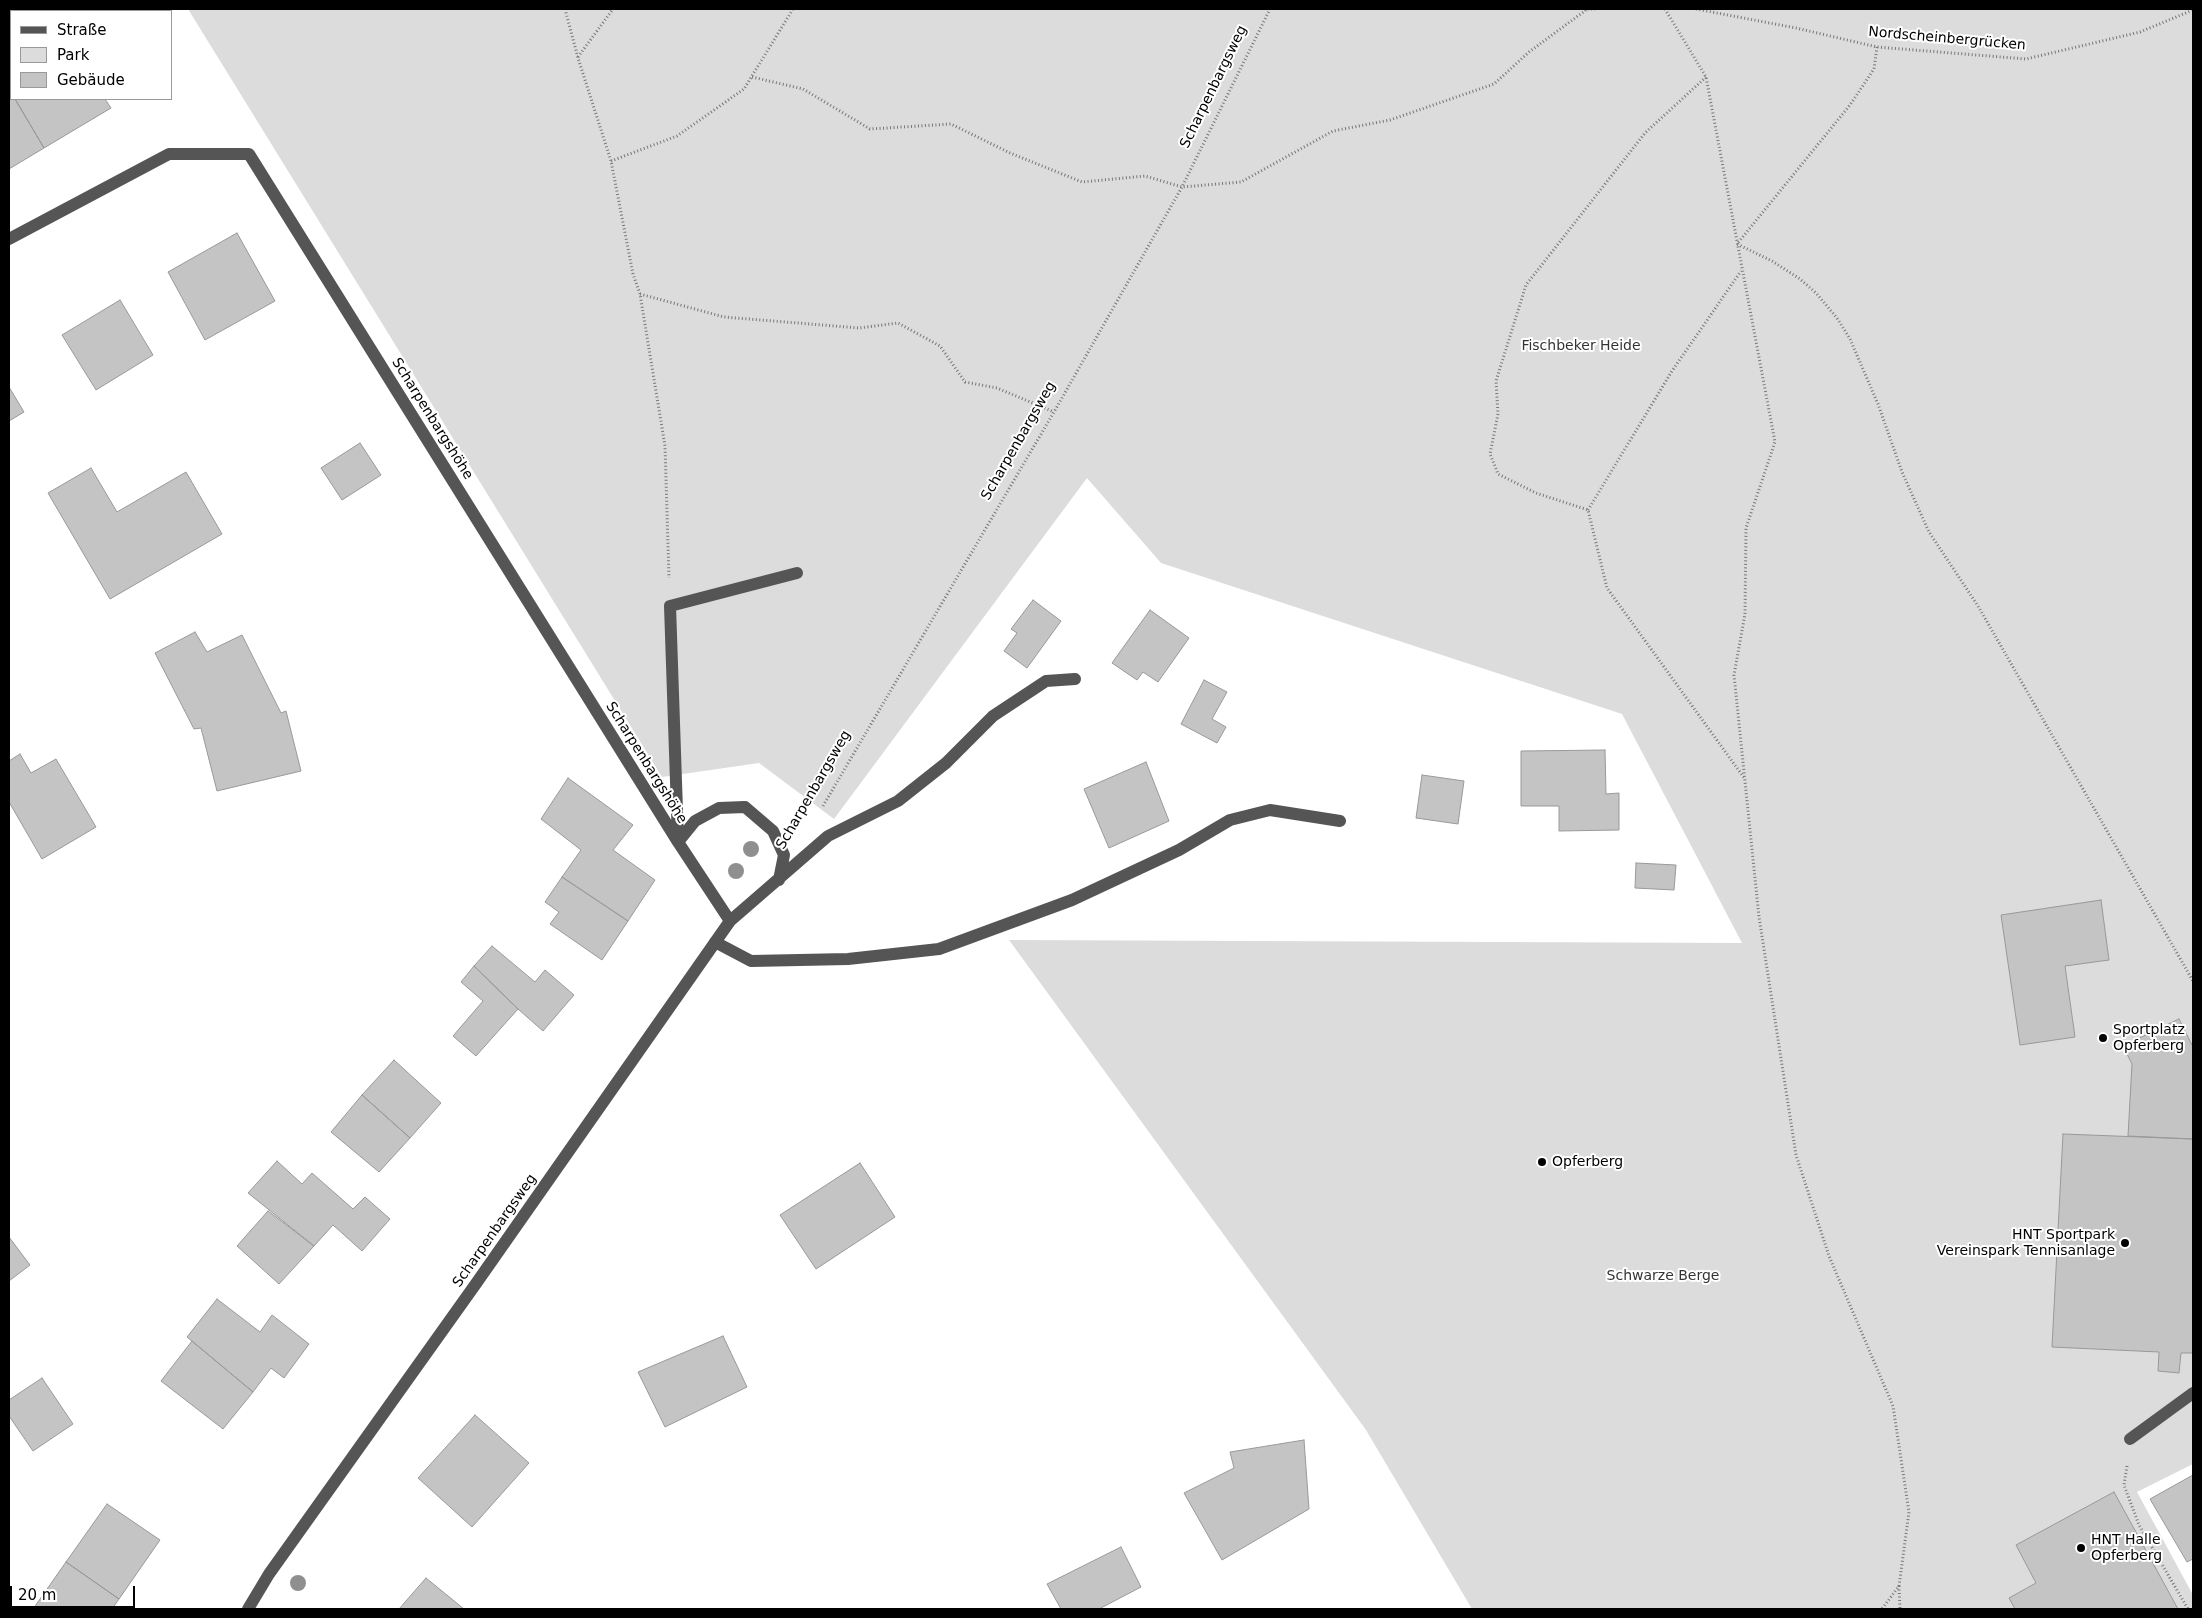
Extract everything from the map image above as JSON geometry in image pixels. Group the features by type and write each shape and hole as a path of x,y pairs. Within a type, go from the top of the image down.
{"street":[{"name":"Scharpenbargshöhe","path":"9,239 169,154 249,154 678,842 730,921"},
{"path":"678,842 670,606 796,573"},
{"path":"779,880 828,836 898,801 946,763 993,716 1046,681 1075,679"},
{"name":"Scharpenbargsweg","path":"248,1609 269,1574 481,1277 730,921 779,880 784,855 773,831 745,807 719,808 703,816 695,821 678,842"},
{"path":"715,942 751,961 848,959 939,949 1072,900 1179,850 1230,820 1270,810 1340,821"},
{"path":"2130,1439 2193,1393"}],"path":[{"path":"565,9 578,58 611,161 633,274 640,294 665,446 670,606"},
{"path":"578,58 613,9"},
{"path":"611,161 677,136 744,89 793,9"},
{"name":"Scharpenbargsweg","path":"819,812 1054,412 1182,187 1270,9"},
{"path":"752,77 803,90 870,129 951,124 1010,153 1082,182 1145,176 1182,187 1242,182 1333,131 1390,120 1494,84 1529,52 1585,9 1597,9"},
{"path":"1665,9 1706,77 1775,442 1746,528 1745,614 1734,675 1759,917 1796,1155 1829,1256 1893,1406 1910,1512 1899,1586 1900,1609"},
{"name":"Nordscheinbergrücken","path":"1696,9 1796,28 1877,47 2026,58 2140,32 2193,10"},
{"path":"1737,244 1850,105 1874,69 1877,47"},
{"path":"1588,510 1536,493 1498,474 1490,454 1498,414 1496,381 1526,285 1645,133 1706,77"},
{"path":"1737,244 1772,261 1800,279 1816,293 1838,318 1850,339 1878,404 1902,472 1929,532 1978,606 2193,982"},
{"path":"1741,270 1672,371 1588,510 1607,588 1745,780"},
{"path":"640,294 724,317 859,328 898,322 940,346 965,382 997,388 1054,412"},
{"path":"2130,1439 2124,1485 2139,1525 2188,1609"},
{"path":"1882,1609 1899,1586"}],"green space":[{"name":"Schwarze Berge","path":"188,9 2193,9 2193,1464 2137,1492 2193,1595 2193,1609 1472,1609 1366,1430 1009,940 1742,943 1622,714 1161,563 1087,478 834,819 759,763 662,777"}],"building":[{"path":"9,88 10,100 16,100 44,148 9,169"},
{"path":"16,100 106,100 111,108 44,148"},
{"path":"237,233 275,301 205,340 168,272"},
{"path":"120,300 153,355 96,390 62,335"},
{"path":"9,387 24,412 9,421"},
{"path":"360,443 381,475 342,500 321,468"},
{"path":"91,468 117,512 186,472 222,534 110,599 48,493"},
{"path":"1033,600 1061,621 1027,668 1004,651 1017,633 1011,629"},
{"path":"1150,610 1189,638 1158,682 1143,672 1137,680 1112,663"},
{"path":"195,632 207,652 242,635 281,713 286,711 301,771 217,791 201,728 194,729 155,653"},
{"path":"1204,680 1227,692 1212,719 1226,727 1217,743 1181,724"},
{"path":"1605,750 1606,794 1619,793 1619,830 1559,831 1559,806 1521,806 1521,751"},
{"path":"20,754 31,773 56,759 96,827 42,859 9,802 9,761"},
{"path":"1146,762 1169,821 1109,848 1084,789"},
{"path":"1422,775 1464,781 1458,824 1416,818"},
{"path":"568,778 633,825 613,850 655,880 628,921 562,877 581,850 541,819"},
{"path":"1636,863 1676,865 1674,890 1635,888"},
{"path":"562,877 628,921 602,960 550,924 559,912 545,902"},
{"path":"2101,900 2109,960 2065,966 2075,1037 2020,1045 2001,915"},
{"path":"492,946 535,982 545,970 574,995 543,1031 474,966"},
{"path":"474,966 518,1009 476,1056 453,1036 483,1001 461,982"},
{"path":"2179,1019 2193,1047 2193,1139 2128,1136 2132,1064 2123,1046"},
{"path":"394,1060 441,1103 410,1138 362,1095"},
{"path":"362,1095 410,1138 379,1172 331,1132"},
{"name":"HNT Sportpark Vereinspark Tennisanlage","path":"2063,1134 2193,1139 2193,1353 2181,1353 2179,1373 2158,1371 2159,1352 2052,1347"},
{"path":"277,1161 302,1184 312,1173 353,1209 365,1197 390,1219 362,1251 333,1225 314,1246 248,1193"},
{"path":"860,1163 895,1217 816,1269 780,1215"},
{"path":"268,1211 314,1246 279,1284 237,1246"},
{"path":"9,1237 30,1265 9,1281"},
{"path":"217,1299 260,1332 272,1315 309,1344 284,1378 271,1368 253,1392 187,1337"},
{"path":"723,1336 747,1387 665,1427 638,1372"},
{"path":"192,1341 253,1392 223,1429 161,1381"},
{"path":"42,1378 73,1424 33,1451 9,1416 9,1400"},
{"path":"475,1415 529,1463 472,1527 418,1478"},
{"path":"1304,1440 1309,1509 1222,1560 1184,1493 1234,1468 1230,1452"},
{"path":"2193,1475 2193,1559 2187,1562 2150,1499"},
{"name":"HNT Halle Opferberg","path":"2114,1492 2178,1609 2015,1609 2009,1598 2036,1583 2016,1545"},
{"path":"107,1504 160,1540 119,1599 66,1562"},
{"path":"1121,1547 1141,1587 1099,1609 1061,1609 1047,1584"},
{"path":"66,1562 119,1599 112,1609 33,1609"},
{"path":"426,1578 464,1609 399,1609"}],"place":[{"name":"Sportplatz Opferberg","path":"2103,1038"},
{"name":"Opferberg","path":"1542,1162"},
{"name":"HNT Sportpark Vereinspark Tennisanlage","path":"2125,1243"},
{"name":"HNT Halle Opferberg","path":"2081,1548"}],"park label":[{"name":"Fischbeker Heide","path":"1581,346"}]}
